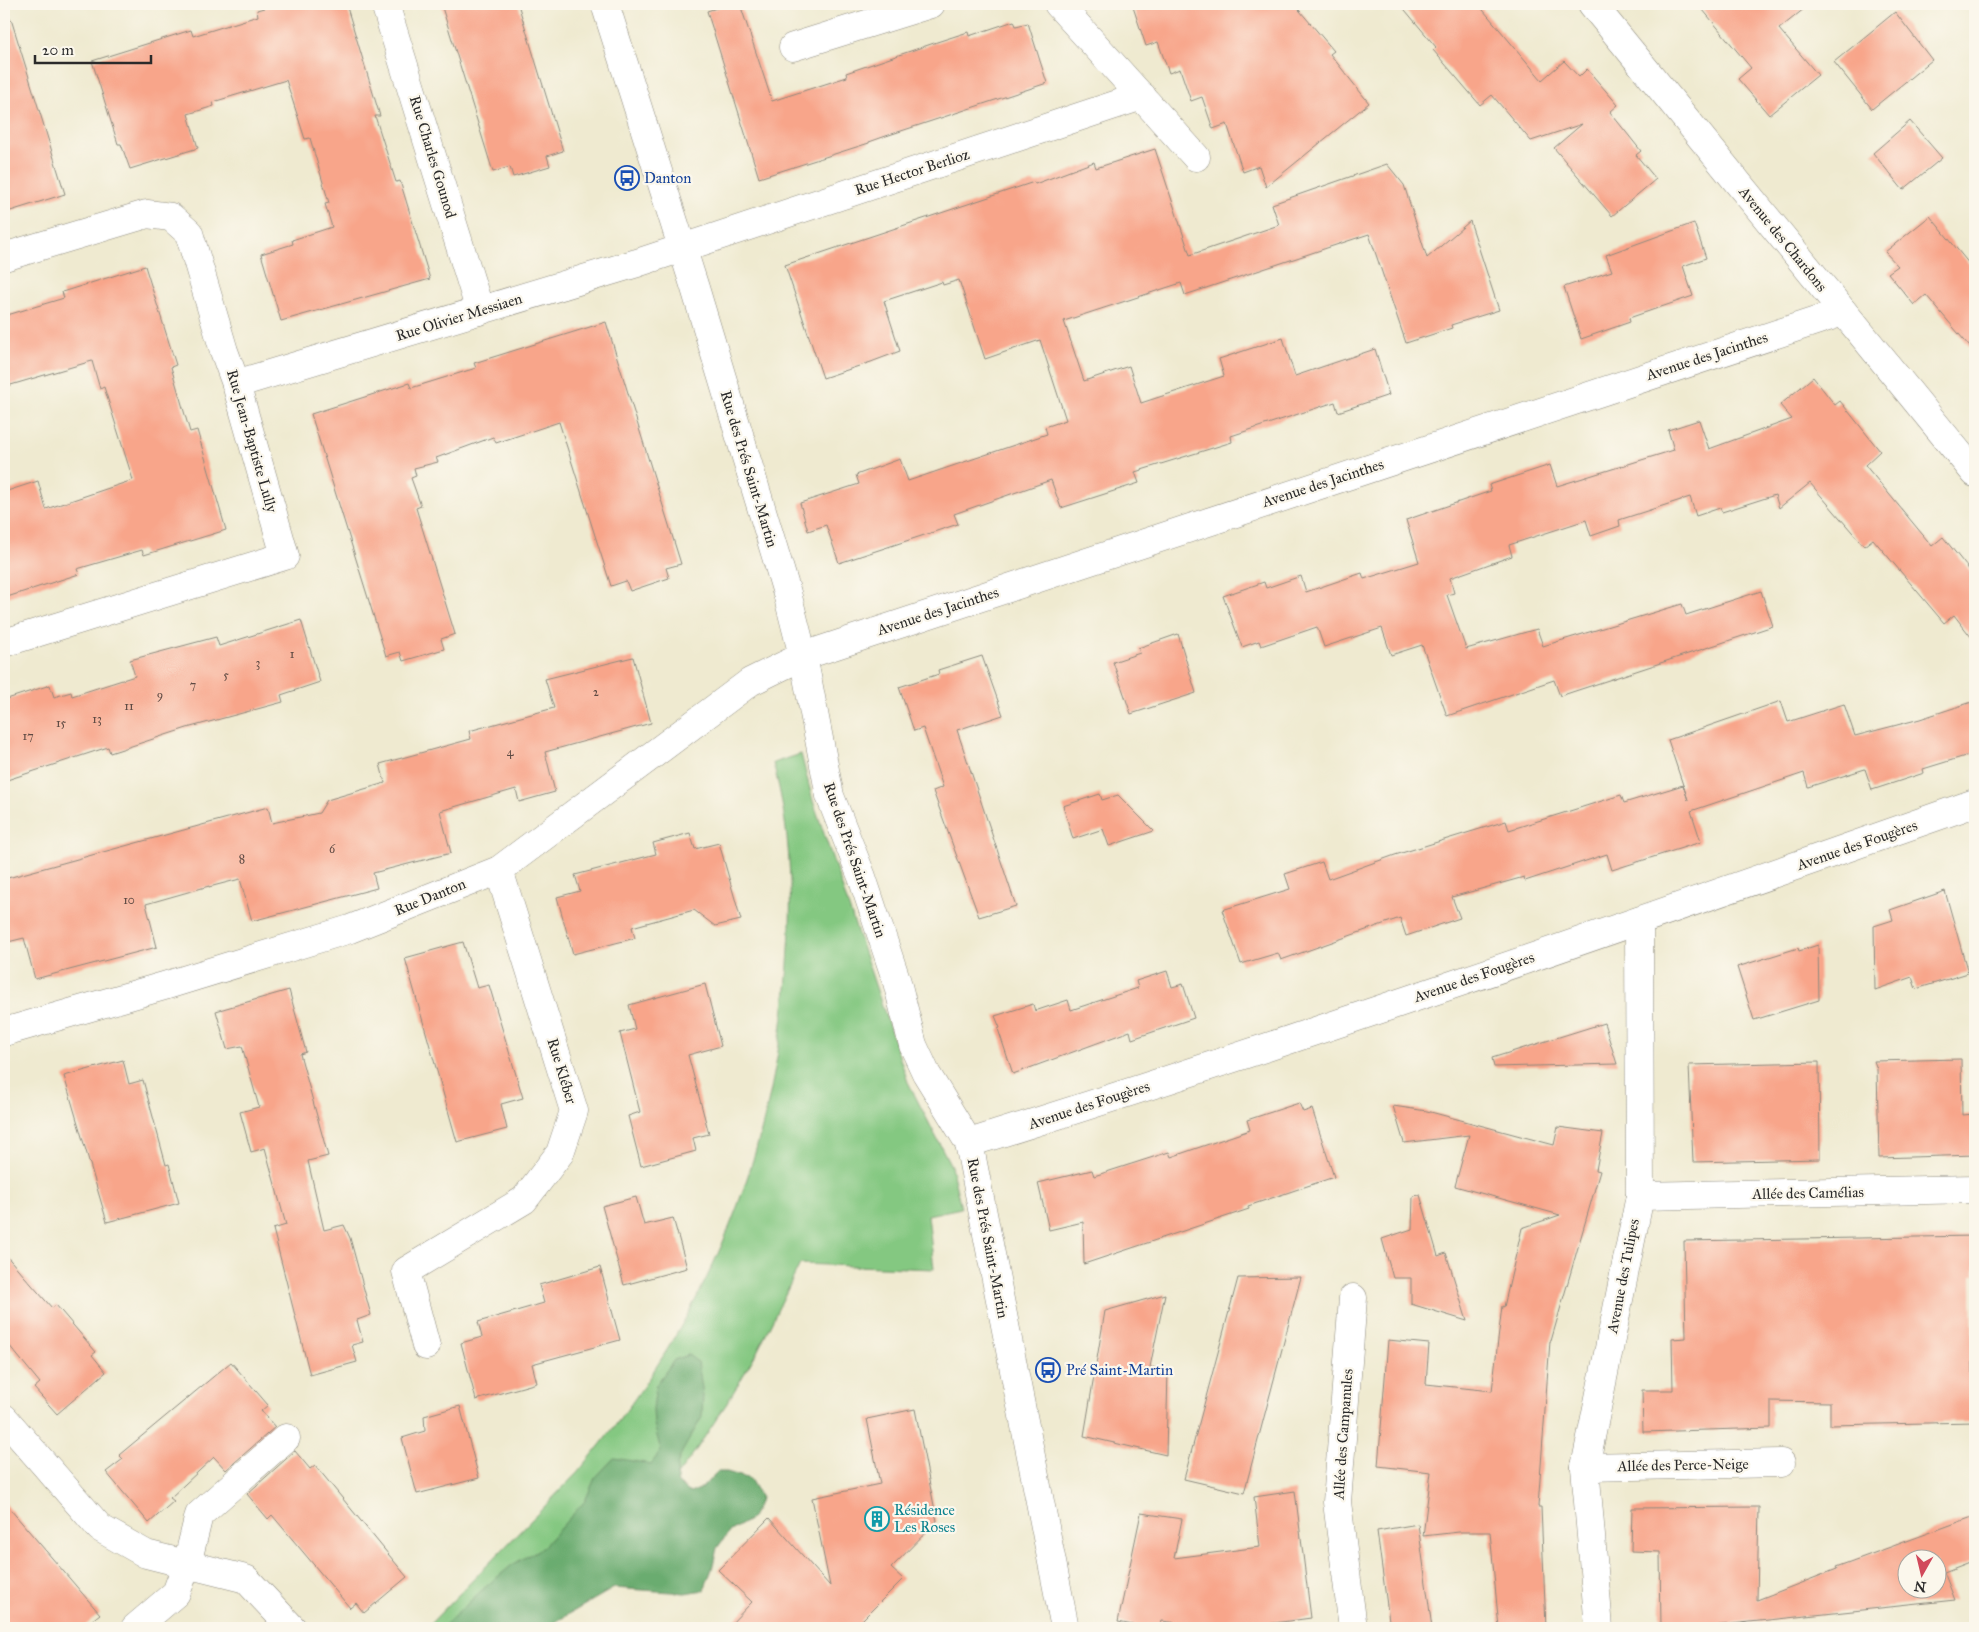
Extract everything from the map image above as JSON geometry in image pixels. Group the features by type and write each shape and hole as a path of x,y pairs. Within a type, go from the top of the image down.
{"street":[{"name":"Rue Charles Gounod","path":"385,4 480,310"},
{"name":"Rue des Prés Saint-Martin","path":"605,4 682,247 787,593 803,656 830,796 862,877 894,973 913,1045 926,1073 969,1143 1065,1628"},
{"path":"792,47 931,4"},
{"path":"1058,4 1196,156"},
{"name":"Avenue des Chardons","path":"1592,4 1975,473"},
{"name":"Rue Hector Berlioz","path":"682,247 1142,96"},
{"name":"Rue Jean-Baptiste Lully","path":"4,257 147,214 170,217 189,233 224,351 236,384 285,556 4,643"},
{"name":"Rue Olivier Messiaen","path":"236,384 682,247"},
{"name":"Avenue des Jacinthes","path":"803,656 1843,312"},
{"name":"Rue Danton","path":"4,1032 164,986 350,929 499,870 750,682 803,656"},
{"name":"Avenue des Fougères","path":"969,1143 1150,1086 1639,921 1975,803"},
{"name":"Rue Kléber","path":"426,1346 406,1271 524,1200 560,1153 574,1111 499,870"},
{"name":"Avenue des Tulipes","path":"1599,1628 1585,1467 1640,1196 1639,921"},
{"name":"Allée des Camélias","path":"1640,1196 1975,1189"},
{"name":"Allée des Campanules","path":"1353,1298 1337,1502 1353,1628"},
{"path":"4,1418 100,1528 146,1554 246,1579 292,1628"},
{"path":"135,1628 176,1593 187,1564 199,1516 286,1438"},
{"name":"Allée des Perce-Neige","path":"1585,1467 1781,1463"}],"green space":[{"path":"801,754 813,801 908,1082 951,1166 961,1208 928,1215 934,1269 800,1264 757,1352 696,1450 667,1489 540,1628 426,1628 578,1472 623,1415 663,1356 697,1297 726,1236 749,1172 767,1106 780,1037 788,964 790,939 789,863 784,813 773,763"},
{"path":"688,1355 698,1362 703,1395 702,1417 682,1452 677,1466 677,1482 690,1493 703,1487 717,1472 727,1472 750,1479 761,1498 752,1518 730,1531 717,1548 704,1590 685,1593 614,1588 557,1621 551,1628 442,1628 512,1565 543,1547 585,1501 595,1478 614,1458 651,1464 661,1451 654,1424 653,1409 656,1385 674,1360"}],"building":[{"path":"277,4 346,4 380,116 375,116 396,182 400,181 430,279 281,321 261,254 293,244 292,240 332,227 325,204 329,203 310,138 305,139 286,80 213,102 214,106 188,114 198,148 130,169 121,144 118,144 92,61 191,30 193,36 258,16 257,10"},
{"path":"441,4 518,4 563,151 547,156 550,166 513,177 510,167 493,172"},
{"path":"729,4 740,4 772,101 847,77 846,73 937,42 968,32 969,36 1014,21 1016,26 1028,23 1047,83 759,178 707,11"},
{"path":"1132,4 1294,4 1334,51 1330,54 1369,103 1266,187 1259,166 1243,172 1227,124 1213,129 1202,97 1191,101 1180,69 1169,73 1158,42 1146,46"},
{"path":"1400,4 1478,4 1542,80 1564,61 1579,77 1587,69 1618,105 1610,112 1641,151 1636,155 1656,179 1612,216 1554,148 1582,124 1531,141 1492,95 1480,105 1433,50 1436,47"},
{"path":"1698,4 1810,4 1779,29 1818,75 1769,115 1738,79 1751,68"},
{"path":"1895,12 1932,60 1872,109 1834,62"},
{"path":"11,19 65,194 4,213 4,20"},
{"path":"1910,121 1942,158 1903,190 1873,153"},
{"path":"1155,149 1190,255 1279,225 1272,204 1387,164 1404,185 1427,258 1470,221 1499,310 1451,325 1452,328 1406,343 1369,234 1185,295 1181,283 1064,321 1084,381 1129,366 1141,403 1224,376 1219,359 1283,338 1295,376 1375,349 1389,395 1338,412 1335,402 1231,436 1232,442 1135,472 1139,483 1061,508 1051,480 954,514 958,524 839,563 826,525 808,531 800,503 859,484 856,475 900,459 908,481 1047,434 1045,427 1066,420 1040,340 985,359 959,280 943,285 942,282 884,301 900,351 823,378 785,265 1034,182 1035,184 1094,162 1096,168"},
{"path":"1930,216 1975,271 1975,353 1926,295 1914,305 1888,273 1898,266 1885,252"},
{"path":"1694,223 1706,258 1683,266 1693,296 1629,318 1630,322 1581,339 1564,287 1612,271 1606,255"},
{"path":"145,266 176,365 171,367 190,432 197,430 226,530 144,555 142,550 77,569 79,574 4,598 4,492 38,481 46,509 133,480 104,387 100,389 92,361 4,387 4,316 64,298 62,292"},
{"path":"606,322 681,564 666,568 669,578 630,591 626,581 611,586 559,422 496,443 493,437 436,458 438,462 414,468 416,476 411,478 421,506 416,508 455,634 441,639 444,649 403,661 400,652 386,656 311,414 409,383 411,388 476,368 474,363"},
{"path":"1813,377 1835,405 1840,401 1880,451 1865,465 1932,546 1943,537 1975,577 1975,642 1954,615 1944,623 1873,539 1864,546 1810,483 1779,508 1775,495 1722,512 1720,508 1696,516 1690,497 1619,520 1620,526 1591,536 1586,520 1509,545 1512,556 1450,578 1454,593 1447,595 1466,649 1537,629 1543,646 1682,604 1686,615 1761,591 1773,626 1560,696 1554,680 1447,716 1422,645 1391,655 1382,628 1324,647 1317,627 1261,646 1259,641 1242,647 1223,596 1264,582 1266,588 1301,576 1306,592 1362,573 1364,579 1419,562 1406,520 1491,491 1489,485 1550,465 1557,486 1674,450 1668,430 1699,420 1709,449 1792,419 1780,405"},
{"path":"301,620 320,682 281,695 283,702 187,728 110,753 108,747 4,781 4,700 50,685 54,697 71,692 72,696 135,676 130,660 216,637 219,646"},
{"path":"1178,634 1196,693 1131,714 1113,662 1140,653 1138,648"},
{"path":"982,656 1003,715 957,730 1016,906 979,917 933,791 943,787 923,728 914,731 899,687 939,674 938,670"},
{"path":"633,657 651,723 545,752 555,792 519,802 516,789 440,811 451,853 373,873 377,888 252,921 240,879 209,886 146,904 157,947 35,979 24,938 4,943 4,879 268,807 272,823 319,813 327,800 385,783 380,764 471,739 469,731 554,708 545,679"},
{"path":"1781,701 1788,722 1844,704 1855,736 1920,719 1975,701 1975,753 1923,769 1924,773 1872,790 1865,769 1808,787 1804,773 1691,811 1701,842 1612,870 1607,854 1525,881 1524,877 1452,897 1460,918 1406,936 1400,918 1281,960 1278,953 1241,964 1222,910 1290,889 1285,874 1322,862 1328,879 1395,855 1506,821 1509,830 1621,795 1624,803 1683,785 1668,740"},
{"path":"1100,794 1102,800 1118,795 1154,831 1109,846 1103,829 1073,839 1063,806"},
{"path":"690,833 695,849 719,843 741,920 715,926 694,910 632,927 635,938 573,954 557,897 580,891 575,875 656,854 653,843"},
{"path":"1945,891 1968,973 1916,989 1912,977 1875,990 1874,926 1893,920 1890,910"},
{"path":"463,942 477,988 489,985 523,1098 501,1104 507,1129 457,1142 405,958"},
{"path":"1818,945 1819,1000 1754,1020 1737,967 1798,948 1799,951"},
{"path":"1167,971 1172,987 1183,984 1194,1018 1132,1039 1130,1031 1013,1074 995,1016 1033,1004 1035,1011 1068,1000 1071,1010 1138,988 1136,981"},
{"path":"705,984 721,1046 688,1055 709,1134 693,1138 696,1151 641,1166 628,1116 640,1112 620,1033 635,1029 629,1005"},
{"path":"289,990 306,1052 300,1054 328,1156 308,1161 324,1230 344,1225 350,1238 371,1315 357,1320 363,1342 352,1345 357,1362 310,1375 273,1229 286,1225 265,1148 251,1152 240,1112 259,1107 242,1046 227,1049 216,1011"},
{"path":"1604,1023 1617,1064 1494,1067 1492,1058"},
{"path":"1961,1059 1962,1115 1975,1114 1975,1155 1879,1158 1877,1069 1874,1061"},
{"path":"123,1060 129,1084 143,1080 166,1165 169,1164 179,1203 107,1222 64,1076"},
{"path":"1819,1062 1820,1159 1693,1162 1689,1065"},
{"path":"1299,1103 1303,1112 1312,1109 1334,1177 1248,1206 1249,1209 1084,1264 1083,1222 1049,1230 1038,1183 1092,1170 1094,1176 1169,1152 1171,1157 1250,1130 1247,1120"},
{"path":"1393,1106 1427,1111 1554,1145 1558,1127 1603,1133 1596,1170 1600,1171 1550,1341 1538,1507 1541,1507 1546,1628 1499,1628 1490,1532 1459,1532 1423,1536 1431,1472 1378,1466 1388,1340 1429,1344 1426,1384 1492,1391 1502,1306 1504,1307 1522,1228 1560,1215 1455,1186 1469,1135 1404,1143"},
{"path":"1420,1195 1438,1256 1446,1253 1467,1321 1411,1304 1411,1278 1393,1278 1382,1239 1412,1229 1413,1196"},
{"path":"636,1197 644,1225 673,1218 687,1268 624,1285 602,1206"},
{"path":"1975,1236 1975,1276 1972,1276 1975,1422 1830,1425 1830,1402 1771,1401 1771,1428 1643,1432 1642,1390 1673,1390 1672,1339 1686,1338 1684,1241"},
{"path":"4,1253 52,1308 56,1305 96,1352 92,1355 106,1372 57,1414 34,1388 40,1383 4,1339"},
{"path":"600,1267 620,1340 532,1364 537,1383 476,1400 461,1343 482,1337 478,1322 544,1303 539,1285"},
{"path":"1301,1277 1244,1493 1184,1479 1238,1278"},
{"path":"1165,1294 1150,1367 1168,1369 1166,1455 1084,1436 1105,1311"},
{"path":"231,1362 268,1405 261,1411 275,1427 226,1470 214,1457 170,1498 174,1501 149,1523 106,1472 123,1459 119,1455"},
{"path":"460,1406 479,1478 417,1494 402,1438 425,1431 424,1416"},
{"name":"Résidence Les Roses","path":"915,1409 937,1521 891,1568 903,1579 861,1621 868,1628 727,1628 752,1602 718,1570 769,1518 830,1586 812,1498 880,1484 867,1419"},
{"path":"295,1451 310,1469 315,1465 407,1577 364,1613 356,1603 350,1608 272,1515 268,1519 247,1494"},
{"path":"1295,1491 1311,1618 1252,1626 1252,1628 1215,1628 1162,1621 1160,1628 1147,1628 1118,1622 1141,1513 1182,1519 1174,1558 1260,1547 1254,1497"},
{"path":"4,1502 100,1614 82,1628 4,1628"},
{"path":"1759,1507 1757,1600 1837,1569 1836,1567 1975,1516 1975,1560 1946,1571 1946,1550 1896,1550 1896,1600 1946,1600 1946,1577 1955,1600 1694,1628 1661,1628 1660,1552 1631,1551 1632,1508"},
{"path":"1418,1524 1432,1628 1390,1628 1377,1531"}],"place":[{"name":"Danton","path":"627,178"},
{"name":"Pré Saint-Martin","path":"1048,1370"},
{"name":"Résidence Les Roses","path":"877,1519"}]}
